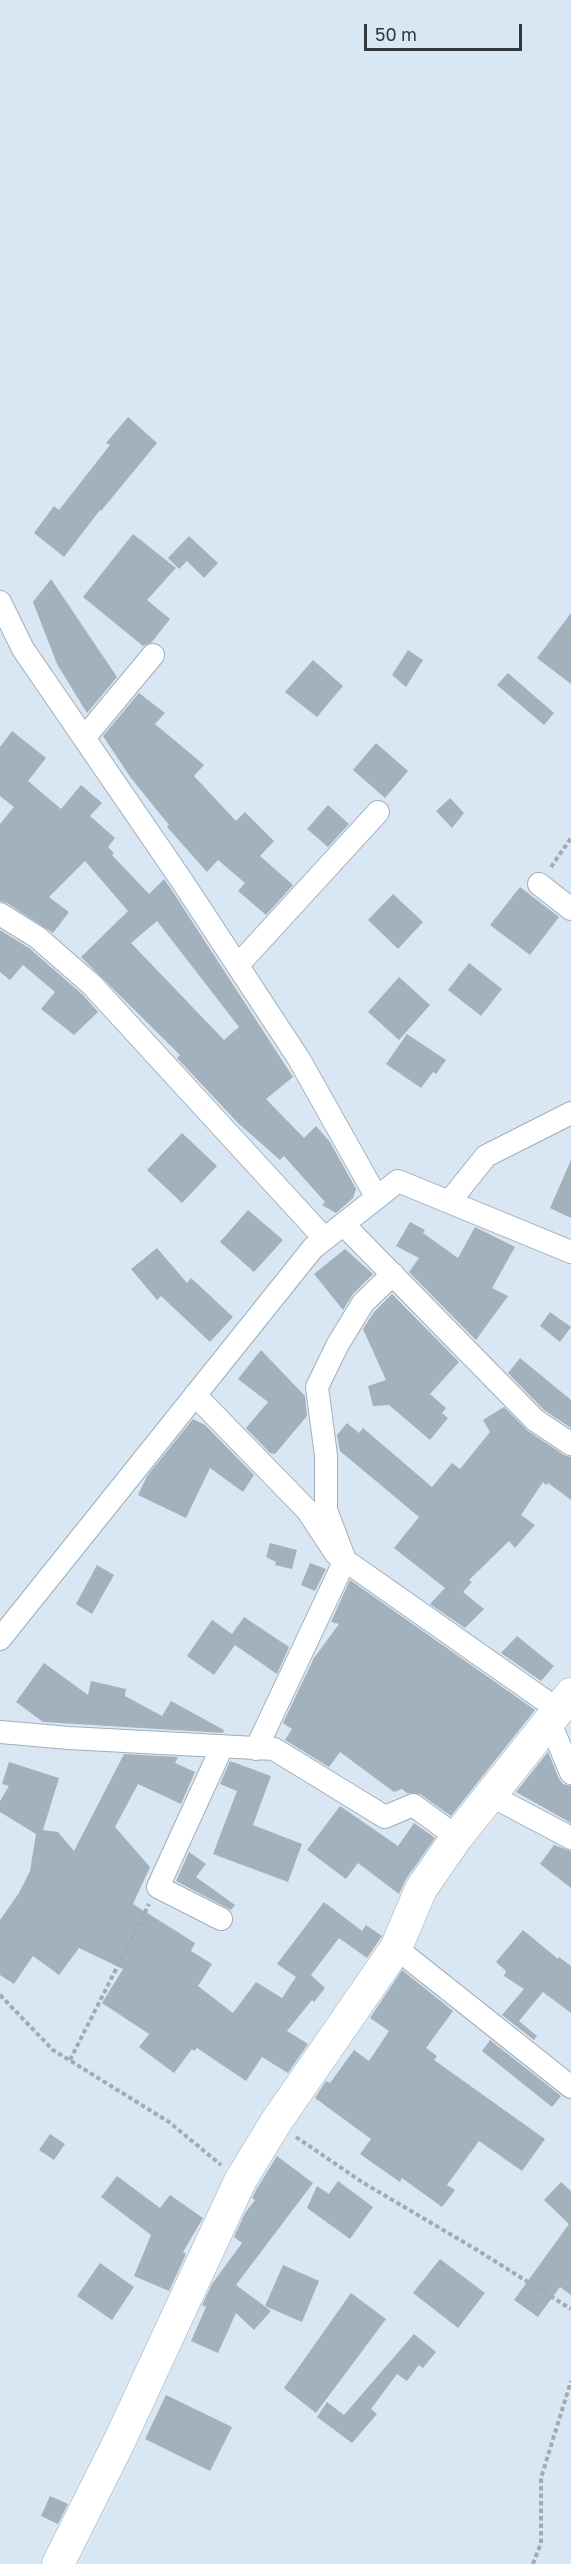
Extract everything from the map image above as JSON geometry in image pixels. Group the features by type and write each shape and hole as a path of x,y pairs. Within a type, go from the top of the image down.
{"street":[{"path":"0,602 23,650 238,965 299,1059 377,1198"},
{"path":"84,738 153,655"},
{"path":"238,965 378,812"},
{"path":"539,884 571,909"},
{"path":"0,914 37,937 92,985 325,1239"},
{"path":"449,1202 486,1156 571,1113"},
{"path":"0,1639 313,1248 398,1181 571,1252"},
{"path":"344,1224 535,1420 571,1444"},
{"path":"256,1749 345,1560 326,1510 326,1456 317,1387 338,1344 363,1303 393,1274"},
{"path":"195,1395 308,1510 336,1554 559,1708 571,1773"},
{"path":"58,2564 119,2442 240,2181 276,2122 396,1948 421,1889 457,1837 559,1708"},
{"path":"0,1732 274,1749 385,1816 413,1805 457,1837"},
{"path":"221,1919 158,1887 222,1747"},
{"path":"490,1795 571,1838"},
{"path":"396,1948 571,2087"}],"path":[{"path":"539,884 571,838"},
{"path":"70,2060 158,1887"},
{"path":"0,1995 53,2050 169,2121 240,2181"},
{"path":"276,2122 362,2182 571,2309"},
{"path":"533,2564 541,2543 541,2478 571,2381"}],"building":[{"path":"128,417 157,443 100,510 64,557 34,533 54,506 59,510 110,445 106,443"},
{"path":"133,534 176,568 147,600 170,619 152,642 143,646 83,597"},
{"path":"189,536 218,563 204,578 187,561 179,569 168,558"},
{"path":"51,579 117,677 87,713 57,664 33,602"},
{"path":"571,613 571,684 537,658"},
{"path":"408,650 423,660 406,687 392,675"},
{"path":"313,660 343,686 317,717 285,692"},
{"path":"508,673 554,713 544,725 497,685"},
{"path":"139,693 165,713 155,724 204,765 194,776 236,821 245,812 274,841 260,856 293,885 266,915 238,891 245,883 218,860 207,872 167,827 169,825 131,778 103,736"},
{"path":"12,731 46,758 28,781 61,809 81,785 102,803 90,816 115,838 108,847 114,853 112,855 149,894 164,879 293,1077 266,1099 304,1138 316,1126 330,1142 356,1189 353,1198 336,1213 322,1205 325,1202 284,1156 280,1160 238,1123 177,1058 180,1055 81,957 128,911 85,861 49,897 69,912 53,933 7,903 0,901 0,824 14,807 0,796 0,747","holes":["157,921 239,1027 224,1040 131,943"]},
{"path":"376,743 408,771 385,798 353,770"},
{"path":"450,798 464,813 452,828 436,811"},
{"path":"328,805 349,824 328,847 307,829"},
{"path":"520,887 559,917 530,955 490,925"},
{"path":"393,894 423,922 398,949 368,920"},
{"path":"0,930 29,948 83,995 98,1012 74,1035 41,1009 55,992 23,965 10,980 0,972"},
{"path":"469,963 502,989 481,1016 448,990"},
{"path":"399,977 430,1005 399,1040 368,1012"},
{"path":"407,1034 446,1060 436,1074 433,1072 421,1088 386,1064"},
{"path":"182,1133 217,1166 182,1203 147,1170"},
{"path":"571,1160 571,1218 550,1208"},
{"path":"248,1210 283,1240 254,1272 220,1242"},
{"path":"410,1222 425,1230 423,1233 458,1258 475,1227 515,1247 492,1288 508,1296 476,1340 409,1272 419,1258 396,1246"},
{"path":"157,1248 187,1283 191,1278 233,1317 210,1342 161,1296 157,1300 131,1269"},
{"path":"345,1249 373,1274 353,1294 343,1310 314,1274"},
{"path":"392,1294 459,1362 430,1394 446,1408 442,1413 448,1418 430,1440 389,1405 373,1406 368,1386 386,1380 363,1329 374,1312"},
{"path":"550,1312 571,1327 560,1342 540,1326"},
{"path":"261,1350 305,1396 307,1416 275,1454 270,1453 246,1428 268,1402 238,1379"},
{"path":"520,1358 571,1400 571,1428 544,1410 508,1373"},
{"path":"504,1407 528,1431 564,1455 571,1457 571,1500 548,1483 546,1485 543,1482 521,1515 535,1525 515,1548 509,1541 469,1580 472,1582 463,1592 484,1609 465,1628 430,1604 445,1588 394,1548 419,1517 340,1451 337,1435 347,1423 359,1433 363,1428 432,1487 452,1463 460,1469 490,1432 483,1420"},
{"path":"193,1419 205,1425 254,1475 243,1492 210,1468 186,1518 138,1495 147,1476"},
{"path":"270,1543 297,1550 292,1569 275,1565 276,1562 266,1557"},
{"path":"310,1563 326,1569 315,1591 301,1585"},
{"path":"97,1565 114,1575 92,1614 76,1604"},
{"path":"350,1580 535,1710 451,1816 420,1794 407,1793 402,1789 394,1792 340,1752 329,1767 285,1740 292,1729 283,1723 314,1658 339,1624 331,1622"},
{"path":"244,1617 289,1647 277,1674 235,1645 214,1675 187,1656 212,1620 232,1634"},
{"path":"517,1636 554,1666 541,1681 501,1653"},
{"path":"44,1663 88,1695 91,1681 126,1689 125,1696 162,1716 171,1701 224,1730 223,1733 43,1722 16,1702"},
{"path":"548,1752 559,1779 563,1784 571,1786 571,1823 516,1792"},
{"path":"124,1754 178,1757 175,1763 195,1772 181,1804 138,1784 115,1827 150,1867 133,1904 195,1943 191,1951 212,1964 198,1986 233,2013 256,1982 282,1998 296,1977 277,1964 324,1902 362,1931 366,1925 382,1936 367,1958 339,1938 311,1975 325,1988 287,2031 308,2044 288,2073 262,2057 246,2081 197,2048 194,2051 192,2049 174,2073 139,2047 149,2034 102,2003 123,1969 79,1948 59,1975 33,1956 14,1984 0,1975 0,1920 19,1893 30,1871 36,1834 0,1812 0,1801 9,1786 2,1784 9,1762 59,1778 43,1830 58,1832 74,1851"},
{"path":"230,1761 271,1776 253,1825 302,1844 288,1882 213,1854 237,1791 220,1784"},
{"path":"340,1806 398,1846 414,1823 435,1838 406,1879 399,1894 358,1863 346,1879 307,1850"},
{"path":"554,1845 571,1851 571,1888 540,1864"},
{"path":"189,1852 206,1864 196,1877 235,1905 231,1910 176,1881"},
{"path":"523,1930 558,1959 559,1957 571,1966 571,2013 543,1992 519,2021 537,2036 534,2040 502,2015 524,1989 504,1976 506,1971 496,1962"},
{"path":"402,1970 453,2011 426,2048 437,2056 434,2060 545,2139 522,2171 479,2141 447,2185 455,2190 442,2207 402,2178 400,2182 360,2154 371,2139 315,2098 326,2081 330,2083 354,2050 369,2061 389,2031 370,2018"},
{"path":"490,2040 561,2096 552,2107 482,2051"},
{"path":"50,2134 65,2144 54,2160 39,2150"},
{"path":"277,2156 313,2183 236,2285 271,2311 254,2330 236,2313 218,2353 191,2341 206,2307 202,2305 212,2284 242,2243 234,2237 245,2213 255,2200 252,2198 256,2190"},
{"path":"117,2176 160,2208 170,2195 203,2218 183,2252 186,2254 169,2291 134,2276 151,2235 101,2197"},
{"path":"338,2181 373,2207 350,2239 307,2208 317,2186 329,2194"},
{"path":"561,2182 571,2191 571,2295 560,2287 538,2317 514,2300 569,2224 544,2200"},
{"path":"440,2259 485,2293 458,2328 413,2293"},
{"path":"100,2263 134,2287 112,2320 77,2296"},
{"path":"283,2265 319,2281 302,2322 265,2306"},
{"path":"351,2293 386,2319 316,2413 284,2388"},
{"path":"414,2334 436,2352 423,2368 419,2365 407,2381 397,2374 371,2409 377,2414 352,2443 317,2417 327,2402 344,2415"},
{"path":"166,2395 232,2427 210,2471 145,2439"},
{"path":"50,2496 68,2504 58,2524 41,2516"}]}
